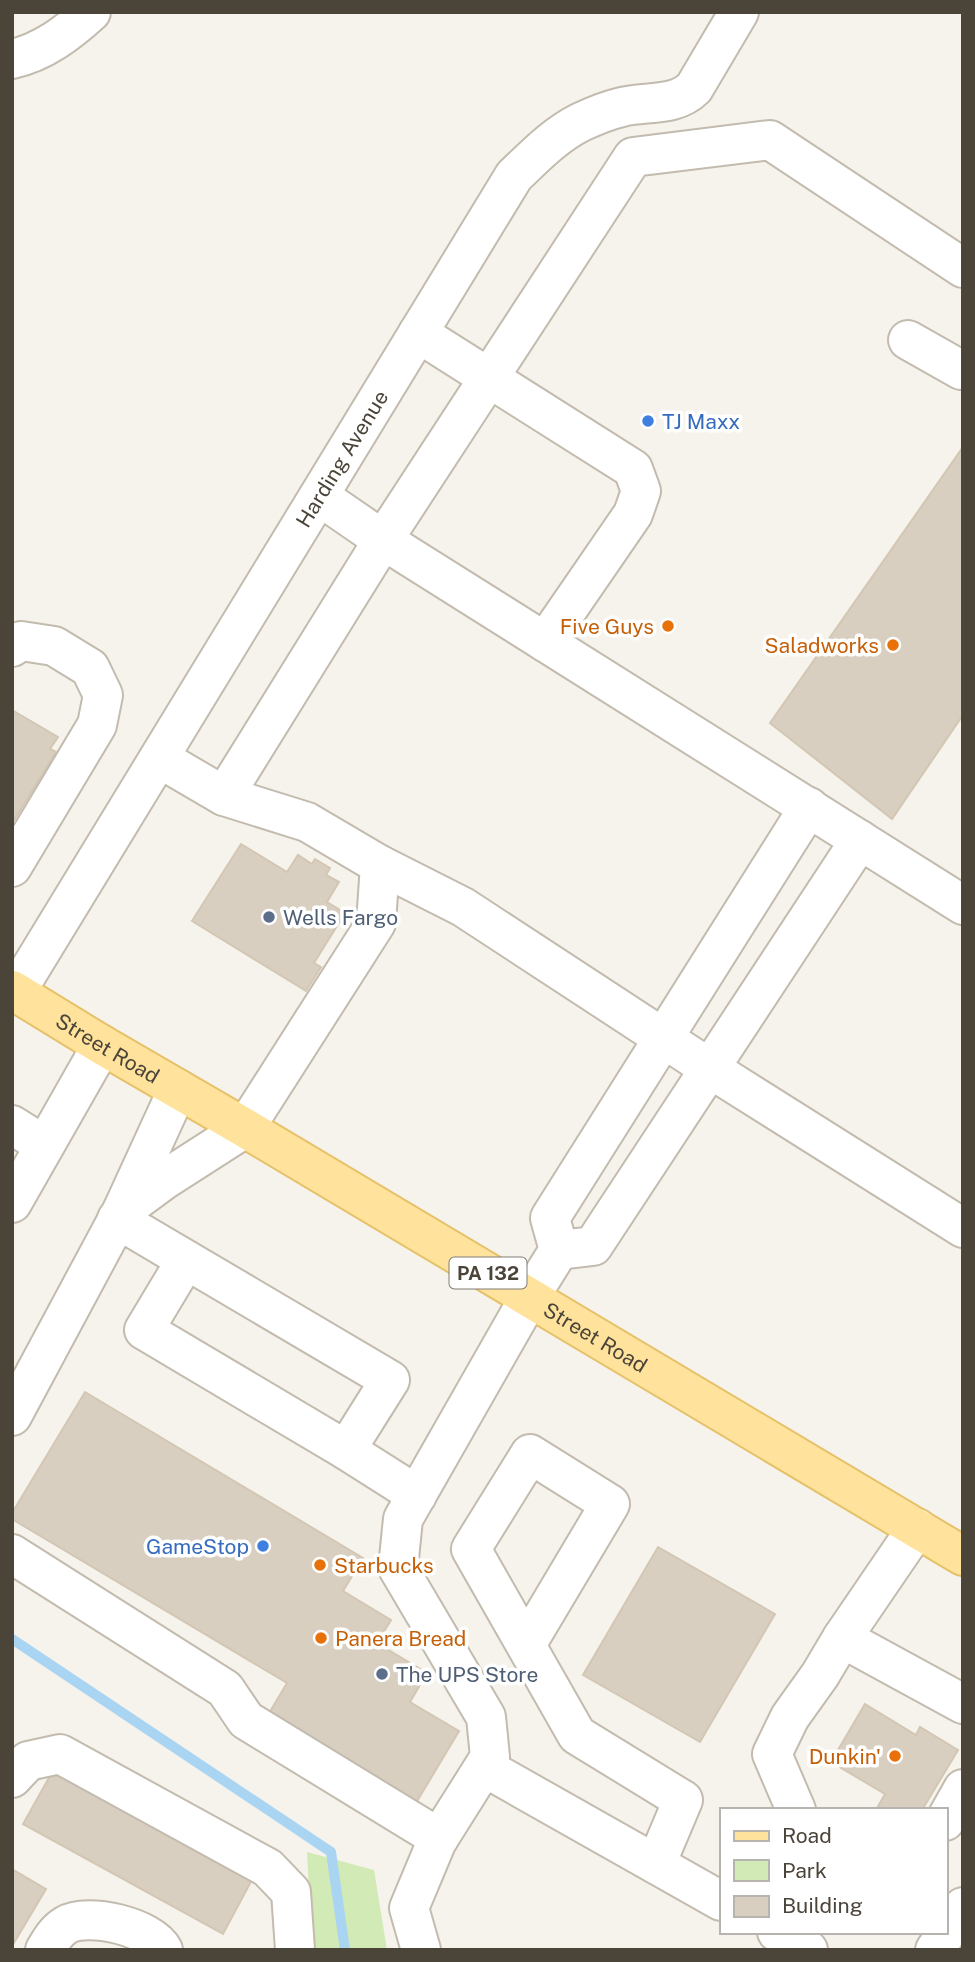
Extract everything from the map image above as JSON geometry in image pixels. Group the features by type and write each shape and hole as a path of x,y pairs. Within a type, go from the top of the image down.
{"main road":[{"name":"Street Road","path":"14,991 963,1556"}],"street":[{"path":"12,59 28,55 68,33 91,12"},
{"name":"Harding Avenue","path":"14,991 514,176 547,144 581,122 621,107 670,101 687,95 694,88 739,12"},
{"path":"223,796 383,540 633,157 621,107"},
{"path":"633,157 770,140 963,268"},
{"path":"418,333 633,469 641,491 634,514 545,642"},
{"path":"908,340 961,370 963,367"},
{"path":"319,496 383,540 963,905"},
{"path":"12,647 21,641 54,646 90,668 103,695 97,725 12,867"},
{"path":"159,758 223,796 307,822 380,865 463,907 709,1068 963,1228"},
{"path":"421,1950 409,1908 439,1838 490,1757 486,1717 398,1568 403,1519 559,1250 551,1218 809,807"},
{"path":"559,1250 593,1246 860,840"},
{"path":"119,1215 164,1180 245,1128 376,923 380,865"},
{"path":"12,1203 102,1045"},
{"path":"12,1416 119,1215 178,1089"},
{"path":"12,1125 44,1145"},
{"path":"119,1215 186,1260 390,1380 346,1450"},
{"path":"186,1260 144,1330 417,1495"},
{"path":"795,1808 772,1754 790,1717 917,1528"},
{"path":"12,1554 225,1689 246,1720 439,1838"},
{"path":"842,1638 963,1704"},
{"path":"526,1645 577,1735 683,1800 656,1864"},
{"path":"12,1779 28,1761 60,1754 268,1868 291,1892 292,1948"},
{"path":"484,1767 720,1900"},
{"path":"947,1817 963,1789"},
{"path":"947,1931 963,1906"},
{"path":"45,1950 54,1935 67,1924 85,1919 117,1923 135,1930 160,1945 163,1950"},
{"path":"780,1934 808,1950"},
{"path":"935,1950 945,1934"}],"green space":[{"path":"307,1852 374,1870 387,1950 312,1950"}],"building":[{"name":"Saladworks","path":"963,447 963,715 892,819 770,723"},
{"path":"12,710 58,737 50,749 56,752 13,822"},
{"name":"Wells Fargo","path":"241,844 287,872 298,855 312,864 315,859 330,868 326,875 339,882 327,902 345,913 314,963 321,967 306,991 192,921"},
{"path":"85,1392 363,1558 343,1591 391,1620 377,1643 427,1673 410,1702 459,1731 416,1803 268,1715 287,1683 12,1519 12,1513"},
{"path":"658,1547 775,1614 700,1742 583,1675"},
{"name":"Dunkin'","path":"865,1704 916,1735 920,1727 958,1750 923,1808 877,1808 885,1794 831,1762"},
{"path":"55,1767 254,1876 223,1934 23,1824"},
{"path":"12,1869 46,1889 12,1946"}],"waterway":[{"path":"12,1639 331,1852 345,1950"}],"place":[{"name":"TJ Maxx","path":"648,421"},
{"name":"Five Guys","path":"668,626"},
{"name":"Saladworks","path":"893,645"},
{"name":"Wells Fargo","path":"269,917"},
{"name":"GameStop","path":"263,1546"},
{"name":"Starbucks","path":"320,1565"},
{"name":"Panera Bread","path":"321,1638"},
{"name":"The UPS Store","path":"382,1674"},
{"name":"Dunkin'","path":"895,1756"}]}
